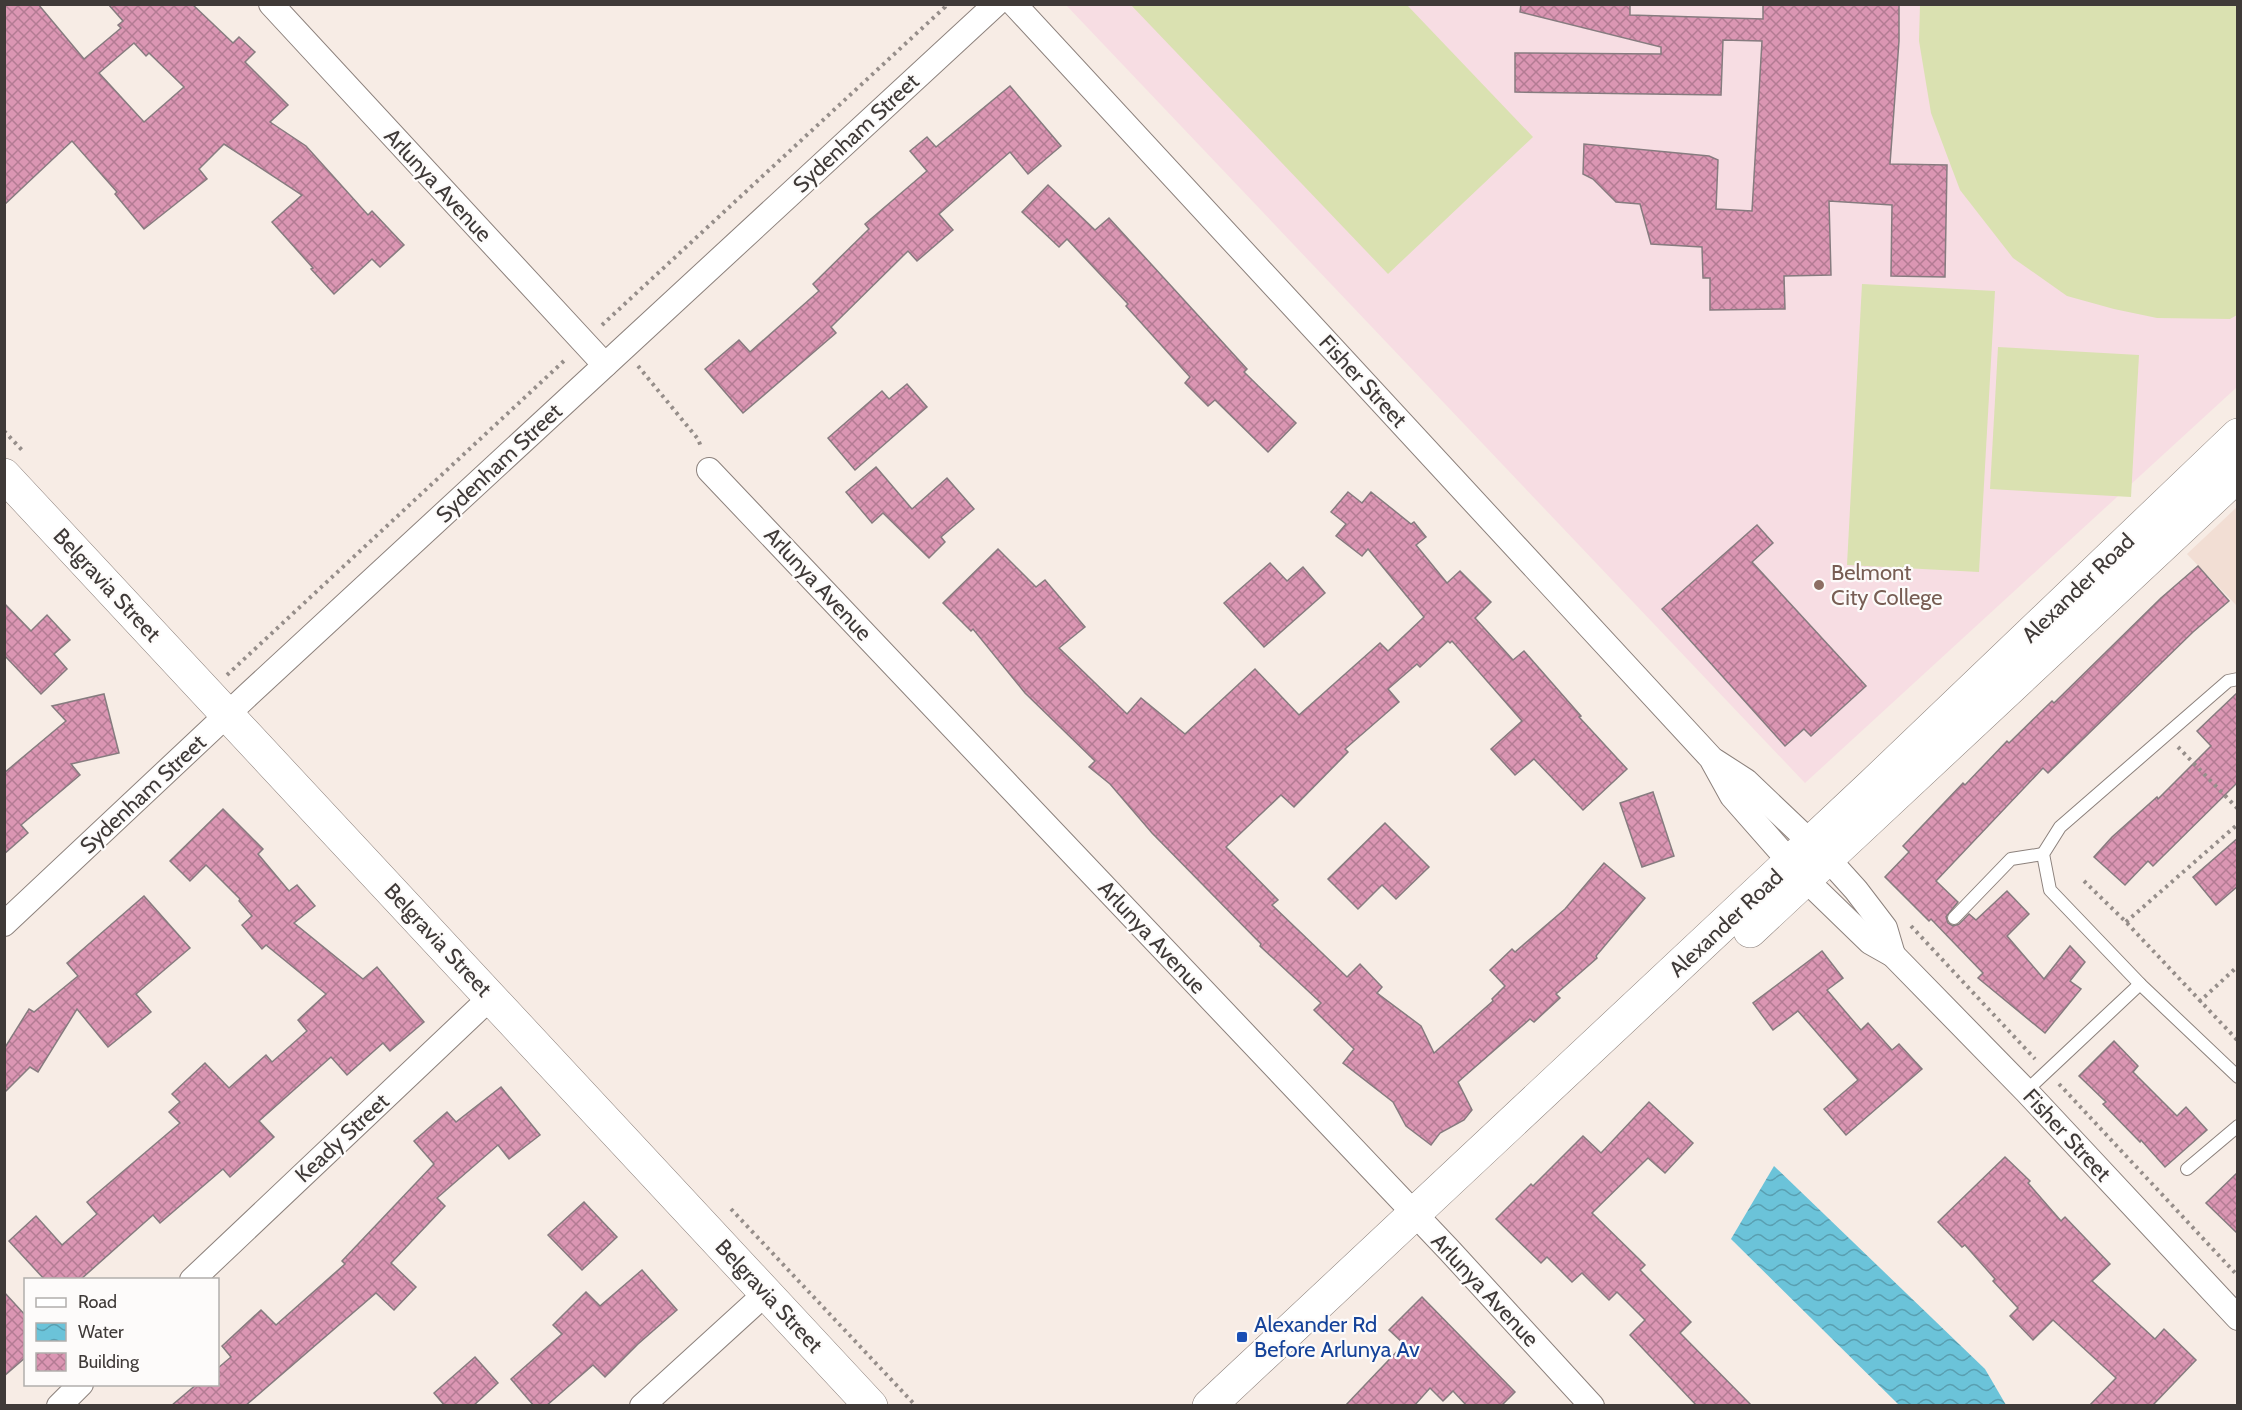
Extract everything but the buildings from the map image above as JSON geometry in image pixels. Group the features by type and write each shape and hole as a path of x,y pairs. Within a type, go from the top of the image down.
{"main road":[{"name":"Alexander Road","path":"1810,860 2238,435"},
{"name":"Belgravia Street","path":"4,475 871,1406"},
{"name":"Alexander Road","path":"1209,1406 1420,1221 1810,860 2238,475"},
{"name":"Alexander Road","path":"1238,1406 1420,1221"}],"street":[{"name":"Arlunya Avenue","path":"271,4 605,365"},
{"name":"Sydenham Street","path":"4,924 996,4"},
{"name":"Fisher Street","path":"1014,4 1711,758 1732,796 1810,860 1856,890 1885,928 1893,955 2026,1091 2238,1318"},
{"name":"Arlunya Avenue","path":"710,470 1592,1406"},
{"name":"Keady Street","path":"194,1278 491,997"},
{"path":"642,1406 766,1293"},
{"path":"59,1406 79,1386"}],"lane":[{"path":"2238,679 2228,681 2060,827 2043,854 2050,890 2140,984 2234,1076 2238,1077"},
{"path":"1954,918 2011,859 2043,854"},
{"path":"2026,1091 2140,984"},
{"path":"2187,1169 2238,1126"}],"path":[{"path":"624,349 698,439 710,470"},
{"path":"2167,735 2238,809"},
{"path":"2126,922 2238,824"},
{"path":"2084,881 2126,922 2238,1041"},
{"path":"2199,1002 2238,966"}],"shaded area":[{"name":"Belmont City College","path":"1066,5 2237,5 2237,387 1805,783"},
{"path":"2237,507 2237,606 2187,554"}],"green space":[{"path":"1920,4 2237,5 2237,315 2230,319 2157,318 2114,309 2067,296 2013,258 1960,190 1931,113 1919,41"},
{"path":"1131,5 1407,5 1533,137 1388,274"},
{"path":"1862,284 1995,291 1979,572 1847,565"},
{"path":"1998,347 2139,355 2131,497 1990,489"}],"water":[{"path":"1774,1166 1985,1369 2006,1405 1899,1405 1731,1239"}],"place":[{"name":"Belmont City College","path":"1819,585"},
{"name":"Alexander Rd Before Arlunya Av","path":"1242,1337"}]}
